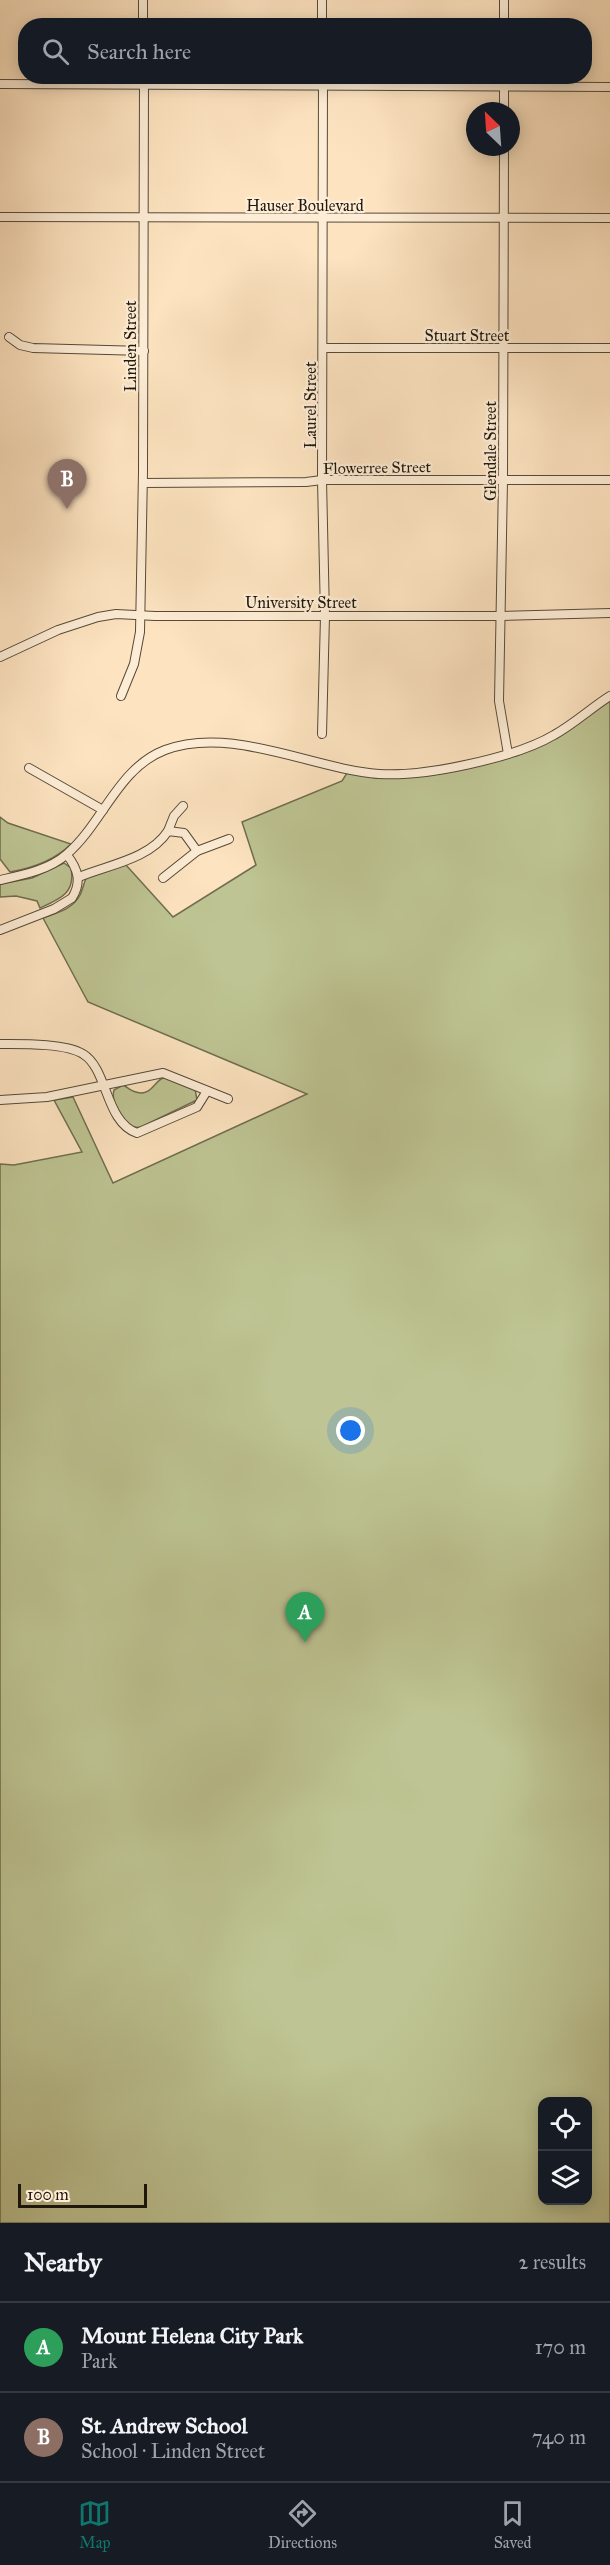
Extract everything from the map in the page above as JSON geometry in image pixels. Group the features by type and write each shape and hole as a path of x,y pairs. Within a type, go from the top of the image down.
{"street":[{"path":"142,0 143,18"},
{"path":"322,0 322,18"},
{"path":"504,0 504,18"},
{"path":"0,84 610,87"},
{"name":"Laurel Street","path":"322,734 325,616 322,480 323,84"},
{"name":"Linden Street","path":"121,696 134,664 140,616 144,351 144,86"},
{"path":"504,86 504,102"},
{"name":"Glendale Street","path":"504,156 502,616 499,638 499,701 508,754"},
{"name":"Hauser Boulevard","path":"0,217 610,218"},
{"path":"9,337 20,345 33,348 144,351"},
{"name":"Stuart Street","path":"323,348 610,348"},
{"name":"Flowerree Street","path":"143,483 322,480 610,480"},
{"name":"University Street","path":"0,657 77,622 116,614 140,616 502,616 610,613"},
{"path":"0,880 43,869 66,855 137,768 165,750 189,744 232,745 378,774 405,775 526,749 556,734 610,696"},
{"path":"29,768 103,810"},
{"path":"79,877 156,846 168,831 174,816 183,806"},
{"path":"168,831 184,833 197,850"},
{"path":"163,878 197,850 229,839"},
{"path":"0,930 65,904 75,893 79,877 76,867 66,855"},
{"path":"0,1044 71,1048 85,1054 98,1071 102,1086 123,1125 137,1133 197,1107 207,1091"},
{"path":"0,1100 46,1097 163,1072 228,1099"}],"green space":[{"path":"610,699 610,2223 0,2223 0,1164 14,1165 82,1152 54,1100 73,1097 113,1183 307,1094 88,1002 43,918 73,904 80,895 87,876 126,865 173,917 256,865 242,822 342,781 347,773 376,778 409,777 516,756 539,746"},
{"path":"0,817 8,823 71,844 58,855 43,863 10,872 0,859"},
{"path":"64,863 71,868 72,877 69,889 60,898 40,908 37,901 16,896 0,897 0,884 32,878"},
{"path":"165,1077 195,1089 197,1100 141,1127 129,1125 124,1121 114,1102 114,1090 123,1085 134,1091 146,1092"}],"place":[{"name":"St. Andrew School","path":"67,509"},
{"name":"Mount Helena City Park","path":"305,1642"}]}
